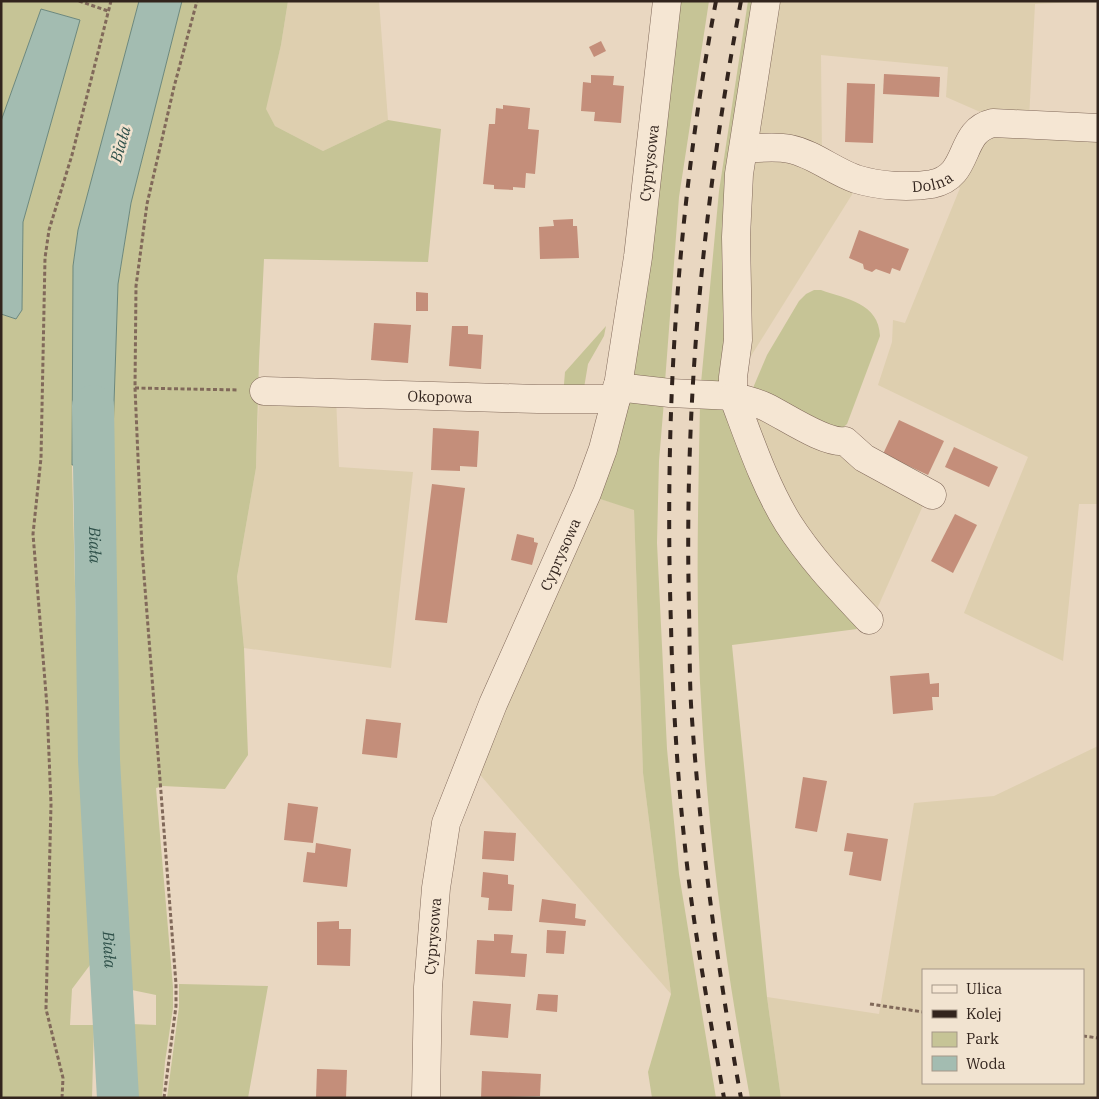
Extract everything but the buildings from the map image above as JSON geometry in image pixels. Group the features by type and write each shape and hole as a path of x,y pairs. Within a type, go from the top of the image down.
{"street":[{"name":"Cyprysowa","path":"426,1098 431,947 436,888 446,823 493,704 587,493 603,449 617,393 638,257 667,1"},
{"path":"766,1 739,174 736,237 738,340 732,377 733,396 767,481 787,521 814,560 869,620"},
{"name":"Dolna","path":"744,149 788,148 856,178 878,184 930,184 952,176 958,169 976,129 984,125 993,123 1098,128"},
{"name":"Okopowa","path":"264,391 538,399 617,393 733,396 764,406 838,442 845,441 864,458 932,495"}],"path":[{"path":"79,1 108,11"},
{"path":"62,1098 63,1078 46,1009 52,804 47,706 33,534 42,458 46,258 49,230 72,155 112,1"},
{"path":"164,1098 176,1006 176,984 142,550 135,388 136,286 147,204 174,87 197,1"},
{"path":"135,388 264,391"},
{"path":"870,1004 922,1012"},
{"path":"1084,1036 1098,1038"}],"shaded area":[{"path":"288,1 379,1 388,120 323,151 275,126 265,109 281,45"},
{"path":"773,1 1098,1 1035,4 1029,119 994,118 946,97 948,67 821,55 822,158 755,136"},
{"path":"1098,132 1098,504 1079,504 1063,661 964,613 1028,457 878,385 892,342 893,320 905,323 960,188 950,184 982,135"},
{"path":"769,154 858,185 751,356 742,303 750,166 757,159"},
{"path":"259,395 336,397 339,467 413,472 391,668 244,648 237,577 256,468"},
{"path":"750,409 765,413 925,501 873,618 777,486"},
{"path":"594,497 634,509 643,773 671,994 475,769"},
{"path":"1098,746 1098,1098 781,1098 767,997 879,1014 914,803 994,796"}],"green space":[{"path":"1,1 139,1 78,230 73,266 72,465 76,626 87,755 93,961 72,989 70,1025 94,1025 92,1098 1,1098 1,314 16,319 22,310 23,222 80,20 41,9 1,121"},
{"path":"182,1 288,1 281,45 266,109 275,126 323,151 388,120 441,129 428,262 264,259 256,468 237,577 244,648 248,755 225,789 163,786 156,788 173,987 173,1008 162,1098 133,1098 132,1024 156,1025 156,995 127,989 118,759 112,463 118,284 131,203"},
{"path":"676,1 709,1 679,197 665,382 640,379 633,374"},
{"path":"748,1 758,1 724,379 717,384 701,383 719,191"},
{"path":"814,290 821,290 860,304 874,316 880,336 847,424 837,433 753,388 767,355 799,301 806,294"},
{"path":"606,326 604,336 588,364 584,388 563,396 565,372"},
{"path":"629,401 664,401 659,461 657,543 667,749 679,874 716,1098 652,1098 648,1072 671,994 643,773 634,510 594,497"},
{"path":"700,404 721,406 857,629 732,645 767,997 781,1098 750,1098 734,1004 714,861 705,766 698,639"},
{"path":"179,984 268,986 248,1098 167,1098 179,1007"}],"water":[{"path":"139,1 182,1 131,203 118,284 112,463 72,465 73,266 78,230"},
{"path":"41,9 80,20 23,222 22,310 16,319 1,314 1,121"}],"waterway":[{"name":"Biała","path":"93,406 99,760 118,1098"}],"railway":[{"path":"716,1 692,156 676,312 672,390 669,546 673,691 683,824 697,942 724,1098"},
{"path":"741,1 716,152 699,303 693,379 688,532 690,691 700,814 711,909 741,1098"}]}
